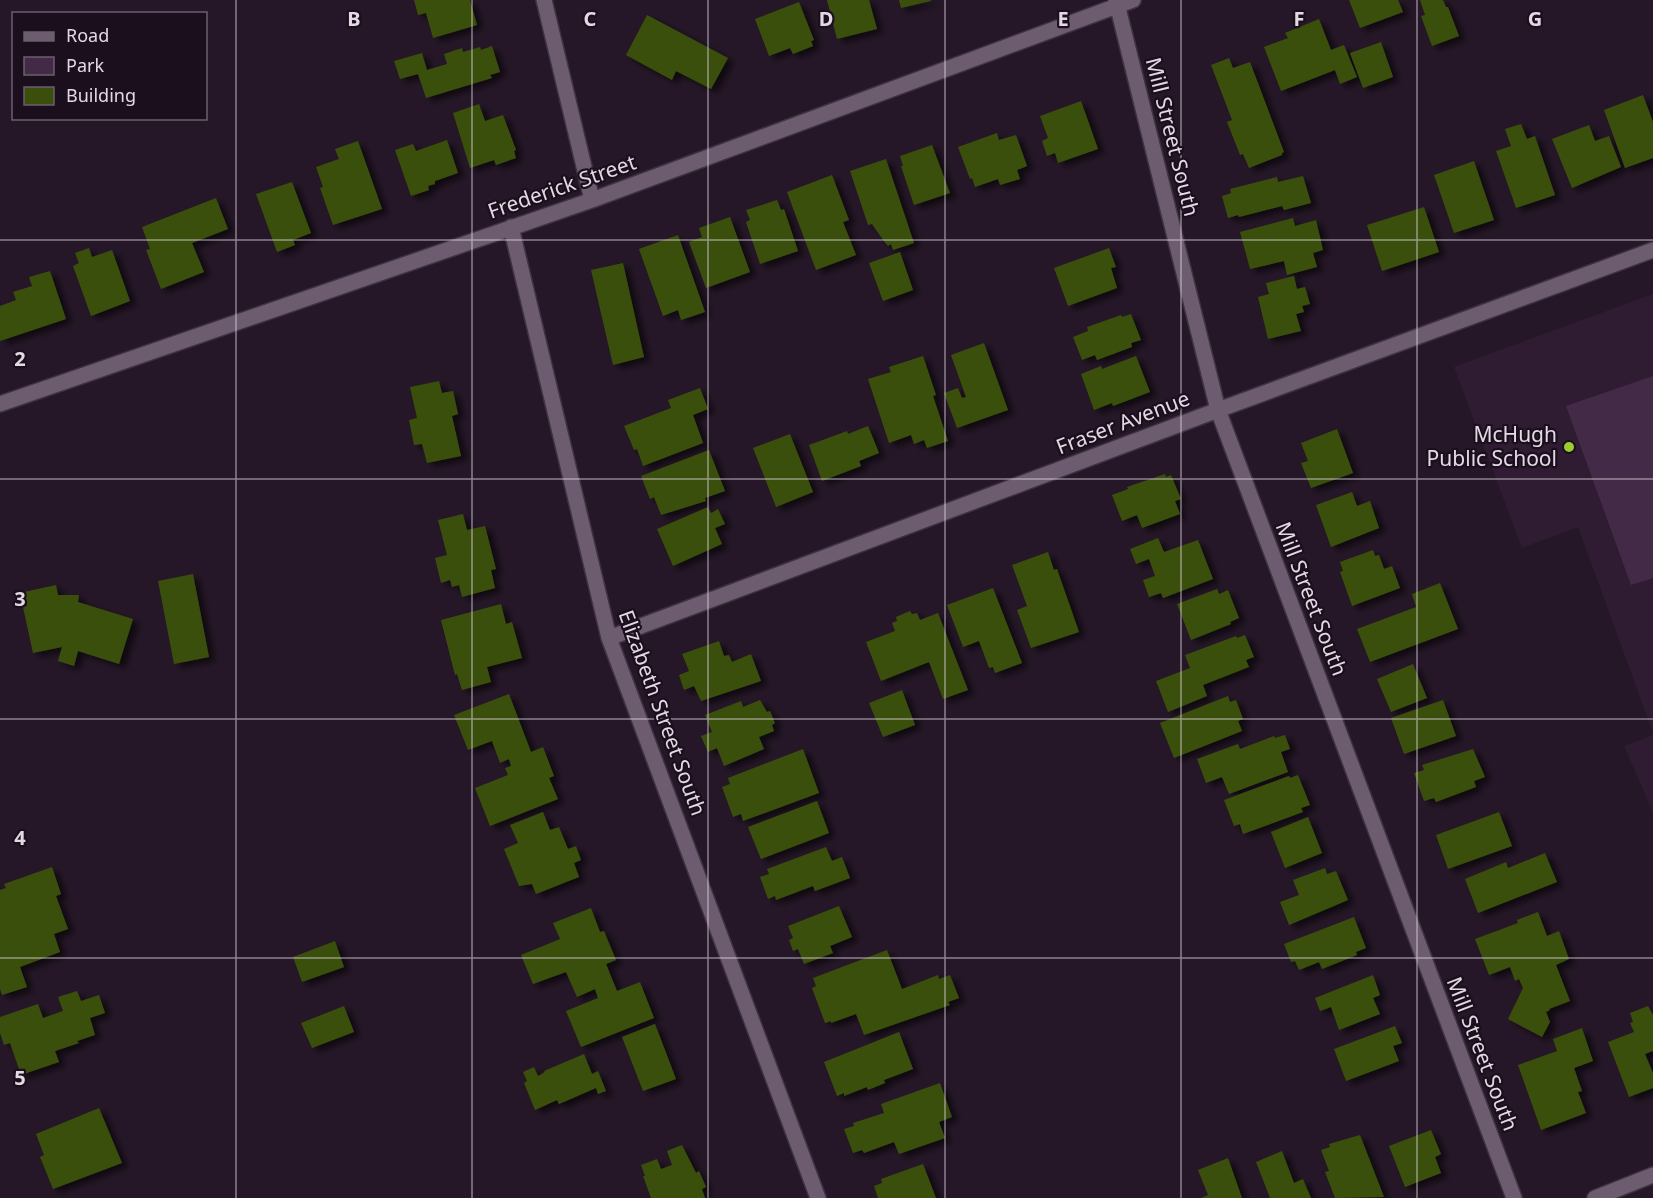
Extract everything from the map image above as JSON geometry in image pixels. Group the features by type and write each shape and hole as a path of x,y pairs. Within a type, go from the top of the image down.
{"street":[{"path":"544,0 592,200"},
{"name":"Frederick Street","path":"0,404 592,200 1117,3 1133,0"},
{"name":"Mill Street South","path":"1117,3 1218,410 1514,1198"},
{"name":"Elizabeth Street South","path":"511,227 609,638 818,1198"},
{"name":"Fraser Avenue","path":"609,638 1653,250"},
{"path":"1594,1198 1653,1175"}],"shaded area":[{"name":"McHugh Public School","path":"1653,294 1653,733 1578,527 1522,548 1454,367"},
{"path":"1653,735 1653,812 1624,746"}],"green space":[{"path":"1653,376 1653,578 1631,585 1566,406"}],"building":[{"path":"414,0 470,0 477,25 433,38 426,13 418,15"},
{"path":"827,0 869,0 877,29 837,39"},
{"path":"899,0 931,0 931,1 901,8"},
{"path":"1349,0 1398,0 1403,12 1360,28"},
{"path":"1420,0 1443,0 1459,36 1432,46 1421,16 1425,15"},
{"path":"799,2 814,40 811,41 813,46 793,54 790,48 769,56 755,19"},
{"path":"647,15 728,58 711,89 676,71 672,80 626,55"},
{"path":"1319,19 1331,50 1344,45 1357,77 1340,84 1335,70 1281,91 1264,47 1288,38 1285,33"},
{"path":"1381,42 1393,77 1363,88 1350,53"},
{"path":"492,46 500,72 490,75 492,78 426,98 418,74 400,79 394,61 422,53 427,70 447,64 444,54 462,48 463,52"},
{"path":"1229,58 1233,68 1250,62 1284,152 1282,155 1249,168 1243,154 1240,155 1227,122 1232,120 1211,65"},
{"path":"1643,95 1653,122 1653,158 1625,168 1604,110"},
{"path":"1081,101 1098,149 1058,163 1055,153 1047,156 1042,141 1048,138 1040,116"},
{"path":"479,104 485,121 503,115 516,150 514,151 516,158 496,165 494,160 470,168 453,113"},
{"path":"1521,124 1527,139 1535,136 1555,195 1516,208 1496,151 1511,146 1505,129"},
{"path":"1589,125 1595,141 1609,136 1621,167 1572,188 1552,139"},
{"path":"997,133 999,140 1016,135 1027,166 1017,170 1020,179 1000,185 998,179 975,187 958,147"},
{"path":"447,140 458,173 435,181 435,184 428,186 429,190 411,196 395,150 413,144 416,151"},
{"path":"358,141 382,209 333,225 320,188 323,187 316,167 339,159 335,149"},
{"path":"932,145 950,193 914,205 900,156"},
{"path":"886,159 914,243 893,250 891,244 888,246 872,224 868,225 850,171"},
{"path":"1474,161 1494,220 1454,233 1434,175"},
{"path":"832,175 849,220 843,222 856,255 816,270 787,192"},
{"path":"1303,176 1311,203 1284,210 1282,206 1228,218 1222,196 1231,193 1230,189 1277,177 1278,182"},
{"path":"292,182 311,233 293,240 295,245 277,252 256,194"},
{"path":"216,198 228,229 192,243 204,272 161,289 146,250 150,249 142,227"},
{"path":"777,200 781,210 784,209 798,251 760,264 746,222 750,220 746,210"},
{"path":"1424,207 1439,252 1382,271 1367,225"},
{"path":"730,217 750,272 706,288 689,242 702,237 699,228"},
{"path":"1293,218 1295,226 1316,220 1323,250 1313,253 1317,267 1287,275 1284,261 1250,269 1240,232"},
{"path":"678,235 705,312 681,320 678,310 663,316 639,249"},
{"path":"89,248 92,257 112,250 130,301 91,316 73,266 79,263 75,253"},
{"path":"1109,248 1116,267 1111,268 1117,288 1068,306 1054,268"},
{"path":"900,252 913,290 883,301 869,263"},
{"path":"623,263 644,357 613,365 591,270"},
{"path":"50,271 66,319 0,341 0,306 16,300 13,292 32,286 29,277"},
{"path":"1294,276 1297,289 1305,287 1310,304 1302,306 1304,312 1296,314 1301,331 1268,339 1258,297 1269,294 1266,283"},
{"path":"1131,314 1141,340 1131,343 1132,347 1097,360 1095,355 1082,360 1073,337 1088,331 1087,327 1121,315 1122,317"},
{"path":"984,343 1008,410 957,428 944,393 958,388 962,398 966,397 951,355"},
{"path":"923,356 948,441 927,448 924,440 914,444 911,435 889,443 868,379 891,372 889,367"},
{"path":"1136,356 1150,392 1113,406 1112,403 1094,410 1081,374"},
{"path":"439,381 442,393 453,391 458,414 452,416 461,456 427,463 422,444 414,445 409,420 417,418 410,387"},
{"path":"700,388 708,409 693,415 703,443 643,466 637,449 634,450 624,426 671,408 668,400"},
{"path":"868,426 879,453 859,461 861,466 822,481 809,445"},
{"path":"1337,429 1353,473 1311,488 1301,463 1308,461 1301,443"},
{"path":"790,434 813,492 776,507 753,448"},
{"path":"709,450 725,491 705,498 706,501 661,515 654,497 650,499 641,476"},
{"path":"1165,474 1166,477 1171,475 1181,499 1175,501 1180,514 1142,528 1137,515 1122,521 1112,495 1128,489 1127,487"},
{"path":"1352,492 1357,506 1370,501 1379,528 1331,547 1316,505"},
{"path":"708,507 711,513 718,509 725,524 715,528 722,544 673,566 657,529"},
{"path":"463,514 467,530 485,526 496,569 491,570 495,588 462,597 459,585 452,587 450,580 441,583 435,558 447,555 438,520"},
{"path":"1158,538 1164,552 1198,540 1213,579 1163,598 1161,593 1149,597 1143,580 1155,576 1149,559 1136,564 1130,549"},
{"path":"1373,550 1375,556 1379,555 1384,569 1392,566 1400,588 1352,606 1340,572 1343,571 1340,562"},
{"path":"1048,552 1054,570 1057,569 1079,632 1031,648 1017,610 1027,606 1012,565"},
{"path":"193,574 209,657 174,664 158,581"},
{"path":"1440,583 1458,629 1370,662 1357,629 1416,607 1412,594"},
{"path":"56,585 58,595 79,595 78,602 133,619 119,664 78,651 74,666 58,661 62,647 33,653 23,607 27,606 24,592"},
{"path":"993,588 1022,663 995,673 993,667 989,668 979,641 963,647 947,605"},
{"path":"1217,589 1219,594 1228,590 1239,618 1230,622 1231,624 1191,640 1177,604"},
{"path":"501,604 506,624 512,622 522,658 487,667 491,682 462,690 457,674 455,675 441,620"},
{"path":"910,611 912,614 917,613 920,620 938,613 968,690 943,699 929,662 881,681 866,642 895,631 892,623 897,621 896,617"},
{"path":"1245,635 1254,657 1246,660 1249,667 1203,685 1207,696 1168,712 1156,681 1190,668 1185,655 1236,636 1237,638"},
{"path":"719,641 724,656 729,655 732,662 751,654 761,681 701,701 694,686 684,690 679,675 689,671 682,654"},
{"path":"1413,664 1427,698 1391,712 1377,679"},
{"path":"902,690 915,725 883,737 869,703"},
{"path":"509,694 531,752 543,747 554,776 549,778 558,799 490,826 475,788 508,775 505,768 511,766 509,759 500,763 492,741 468,750 454,715"},
{"path":"1228,696 1230,702 1236,700 1243,719 1238,721 1242,731 1174,758 1160,723"},
{"path":"760,700 767,712 770,711 775,723 772,725 774,731 759,737 764,749 724,766 717,748 708,752 701,736 712,732 705,715 741,701 743,707"},
{"path":"1443,700 1456,736 1404,754 1391,718"},
{"path":"1285,735 1290,749 1281,752 1288,772 1229,794 1222,777 1206,783 1197,759 1238,744 1240,749 1274,736 1275,738"},
{"path":"803,749 819,793 743,821 741,814 733,817 722,787 730,784 728,778"},
{"path":"1473,749 1485,777 1474,781 1476,787 1436,802 1434,798 1424,801 1414,773 1424,770 1422,765"},
{"path":"1298,775 1310,805 1301,808 1303,812 1243,834 1240,824 1234,826 1224,800 1289,776 1290,778"},
{"path":"817,801 829,833 761,859 748,827"},
{"path":"543,812 550,830 559,827 568,849 576,846 581,860 574,863 579,877 536,894 532,884 519,886 504,849 518,843 510,825"},
{"path":"1499,812 1512,846 1448,869 1436,835"},
{"path":"1308,817 1322,853 1285,868 1271,832"},
{"path":"826,847 832,861 842,857 850,878 815,891 813,886 776,900 775,896 768,899 760,877 769,874 767,869"},
{"path":"1545,853 1557,882 1478,913 1465,879 1506,862 1508,868"},
{"path":"52,867 61,894 56,896 68,929 54,934 60,952 20,967 27,987 2,995 0,989 0,890 6,888 4,884"},
{"path":"1325,868 1327,874 1336,871 1348,900 1289,925 1280,902 1299,895 1293,880"},
{"path":"839,906 852,937 830,946 833,953 804,964 798,949 793,951 789,940 793,938 788,926"},
{"path":"591,908 600,932 604,931 616,960 606,964 617,991 640,982 654,1018 581,1047 566,1011 598,998 595,989 577,997 566,972 533,984 521,955 560,939 553,923"},
{"path":"1538,912 1547,936 1559,931 1569,959 1556,965 1570,1001 1546,1012 1550,1022 1542,1037 1508,1019 1523,988 1519,979 1515,981 1510,967 1489,975 1475,939 1518,923 1517,920"},
{"path":"1354,917 1366,948 1356,952 1357,955 1322,969 1319,962 1299,970 1295,961 1291,962 1284,944"},
{"path":"335,941 344,967 302,982 293,957"},
{"path":"887,950 902,989 938,975 939,979 950,975 959,998 948,1002 950,1005 864,1035 856,1014 825,1023 812,988 816,986 813,978"},
{"path":"1373,975 1380,995 1373,998 1380,1014 1339,1030 1331,1007 1320,1011 1315,998"},
{"path":"77,991 81,1001 99,995 105,1013 90,1018 95,1035 55,1051 59,1062 21,1075 10,1043 4,1045 0,1033 0,1017 38,1004 43,1018 63,1011 58,997"},
{"path":"344,1006 354,1032 312,1048 301,1023"},
{"path":"1648,1006 1653,1015 1653,1051 1645,1054 1653,1073 1653,1088 1629,1097 1608,1042 1634,1032 1630,1023 1633,1022 1630,1013"},
{"path":"655,1024 676,1079 643,1091 622,1037"},
{"path":"1395,1026 1402,1043 1393,1046 1399,1061 1346,1081 1334,1049"},
{"path":"1582,1028 1593,1061 1574,1068 1582,1091 1578,1092 1586,1113 1541,1130 1518,1065 1557,1051 1553,1039"},
{"path":"899,1032 913,1069 884,1080 885,1083 868,1090 867,1087 844,1096 844,1093 837,1096 824,1062"},
{"path":"584,1054 592,1074 598,1071 606,1091 598,1094 596,1088 559,1104 557,1100 535,1110 524,1083 527,1081 523,1072 534,1067 538,1076 544,1071"},
{"path":"940,1083 952,1117 939,1122 945,1138 899,1154 894,1142 864,1153 862,1150 853,1153 844,1129 854,1126 853,1123 884,1113 881,1104"},
{"path":"99,1108 122,1163 53,1189 40,1157 44,1155 36,1134"},
{"path":"1431,1130 1441,1154 1435,1157 1441,1173 1405,1187 1389,1146"},
{"path":"1360,1135 1384,1197 1335,1198 1325,1172 1329,1171 1321,1150 1330,1147 1329,1144"},
{"path":"682,1145 696,1173 699,1171 706,1187 702,1189 705,1198 651,1198 641,1165 657,1159 661,1169 672,1165 667,1151"},
{"path":"1282,1151 1294,1183 1303,1179 1311,1198 1270,1198 1256,1162"},
{"path":"1228,1158 1242,1198 1201,1198 1208,1195 1198,1170"},
{"path":"923,1164 936,1198 878,1198 874,1186 882,1183 881,1179"}],"place":[{"name":"McHugh Public School","path":"1569,447"}]}
